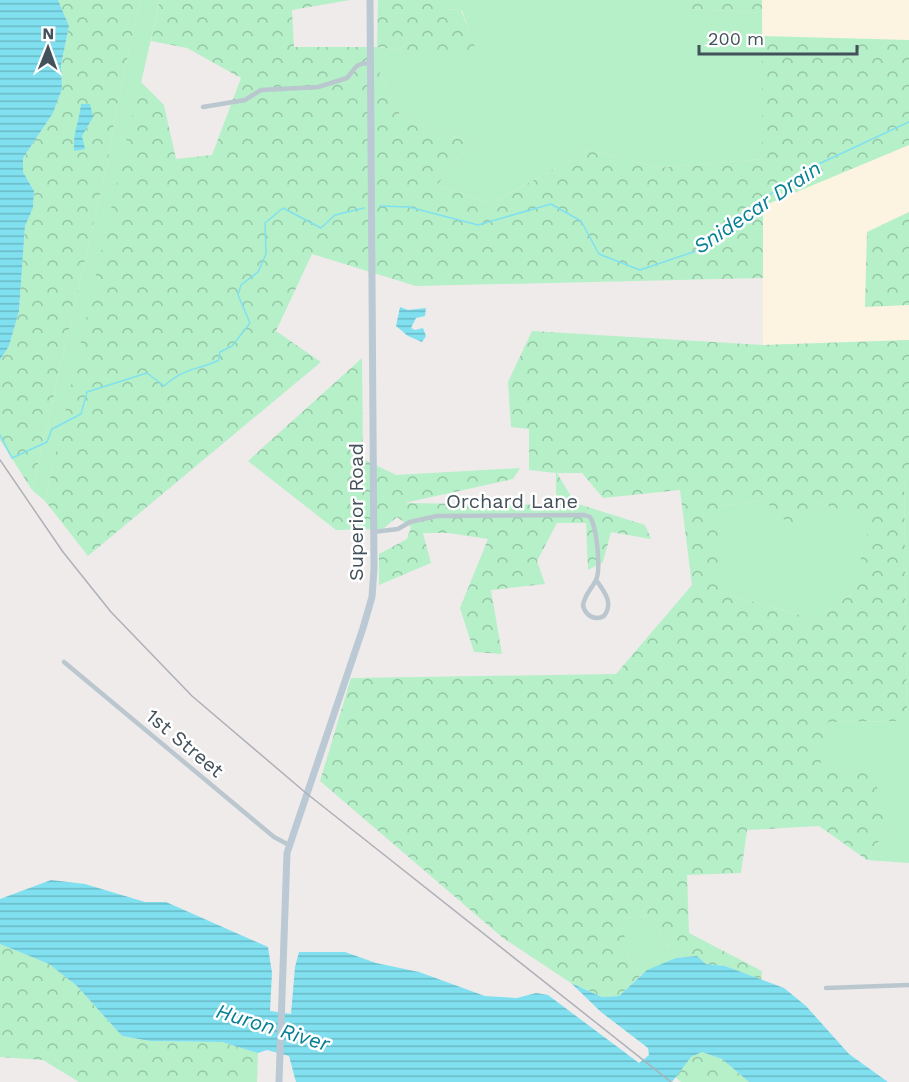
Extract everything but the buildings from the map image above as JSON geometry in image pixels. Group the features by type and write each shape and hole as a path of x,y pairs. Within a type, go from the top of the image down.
{"main road":[{"name":"Superior Road","path":"279,1082 285,873 289,845 372,597 370,0"}],"street":[{"path":"203,107 244,100 261,90 318,87 347,78 354,66 360,63 370,63"},
{"name":"Orchard Lane","path":"373,532 398,529 410,522 437,516 585,515 590,517 595,528 596,580 608,599 609,607 604,616 597,618 588,615 583,606 583,601 596,580"},
{"name":"1st Street","path":"64,662 274,837 289,845"},
{"path":"826,988 909,985"}],"shaded area":[{"path":"762,0 909,0 909,340 763,345"}],"green space":[{"path":"58,0 140,0 108,160 32,490 0,440 0,360 9,346 19,311 25,226 33,208 34,191 23,172 23,158 53,113 62,89 61,65 69,26"},
{"path":"140,0 160,0 45,501 32,490 108,160"},
{"path":"160,0 350,0 292,10 294,47 377,47 377,67 402,119 471,142 437,185 490,204 589,150 658,168 762,159 762,36 909,40 909,145 763,206 763,278 416,286 312,254 276,331 321,362 88,556 45,501 140,81 164,105 176,159 212,155 241,78 187,48 151,41"},
{"path":"378,0 441,0 442,9 461,10 476,50 404,50 377,47"},
{"path":"441,0 697,0 690,9 762,13 763,159 658,168 589,150 490,204 437,185 471,142 402,119 377,67 377,47 404,50 475,50 462,10 441,9"},
{"path":"697,0 762,0 762,13 689,9"},
{"path":"909,212 909,305 865,307 867,232"},
{"path":"532,331 763,345 909,340 909,472 904,469 907,721 828,722 819,773 871,766 888,826 867,860 819,826 747,830 741,873 687,875 689,933 762,971 761,980 725,966 706,964 697,956 676,958 650,916 622,918 627,956 641,975 619,996 602,997 571,983 503,938 320,781 351,678 616,674 692,585 680,490 603,498 582,473 557,473 575,503 645,525 651,539 611,532 603,562 588,570 586,523 557,523 537,561 545,584 491,590 502,654 474,652 460,608 488,539 449,533 423,533 431,563 379,585 379,554 407,539 411,527 397,517 383,529 336,530 248,461 362,358 363,459 396,475 520,468 513,479 404,503 556,505 556,473 529,470 529,429 511,427 508,382","holes":["764,500 795,530 814,500 870,523 852,593 817,620 718,592 718,507"]},
{"path":"904,468 909,472 909,863 867,860 888,826 818,773 828,722 907,721"},
{"path":"764,500 814,500 871,523 852,593 817,620 718,592 718,507"},
{"path":"650,916 676,958 641,975 627,956 621,918"},
{"path":"0,944 49,964 77,986 122,1036 150,1041 222,1042 258,1053 257,1082 79,1082 43,1060 0,1057"},
{"path":"702,1052 722,1059 749,1082 681,1082 674,1076 691,1057"}],"water":[{"path":"0,0 58,0 69,26 61,65 62,89 53,113 23,158 23,172 34,191 33,208 25,226 19,311 9,346 0,360"},
{"path":"81,104 90,104 93,117 82,136 85,149 74,151 74,138"},
{"path":"400,307 408,310 426,308 425,316 416,318 411,328 415,330 423,328 426,336 422,342 408,336 396,326"},
{"name":"Huron River","path":"51,880 85,884 145,902 166,902 268,947 272,973 270,1011 291,1014 295,967 299,952 345,952 376,963 419,972 485,996 517,998 536,993 548,995 639,1063 649,1055 648,1048 601,1012 571,983 602,997 619,996 647,970 676,958 697,956 706,964 725,966 784,988 806,1006 849,1054 888,1082 749,1082 722,1059 702,1052 691,1057 672,1082 296,1082 289,1056 267,1050 258,1053 222,1042 150,1041 122,1036 77,986 49,964 0,944 0,899"}],"waterway":[{"name":"Snidecar Drain","path":"380,206 409,207 478,225 551,204 581,221 599,254 640,270 702,249 736,217 808,169 909,122"},
{"name":"Snidecar Drain","path":"0,435 12,458 47,442 52,429 81,414 87,392 147,373 164,386 185,372 219,360 220,352 232,346 250,323 238,295 241,285 258,272 266,254 265,223 283,208 321,228 335,215 364,208"}],"railway":[{"path":"0,460 63,552 111,612 192,696 306,793 671,1082"}]}
